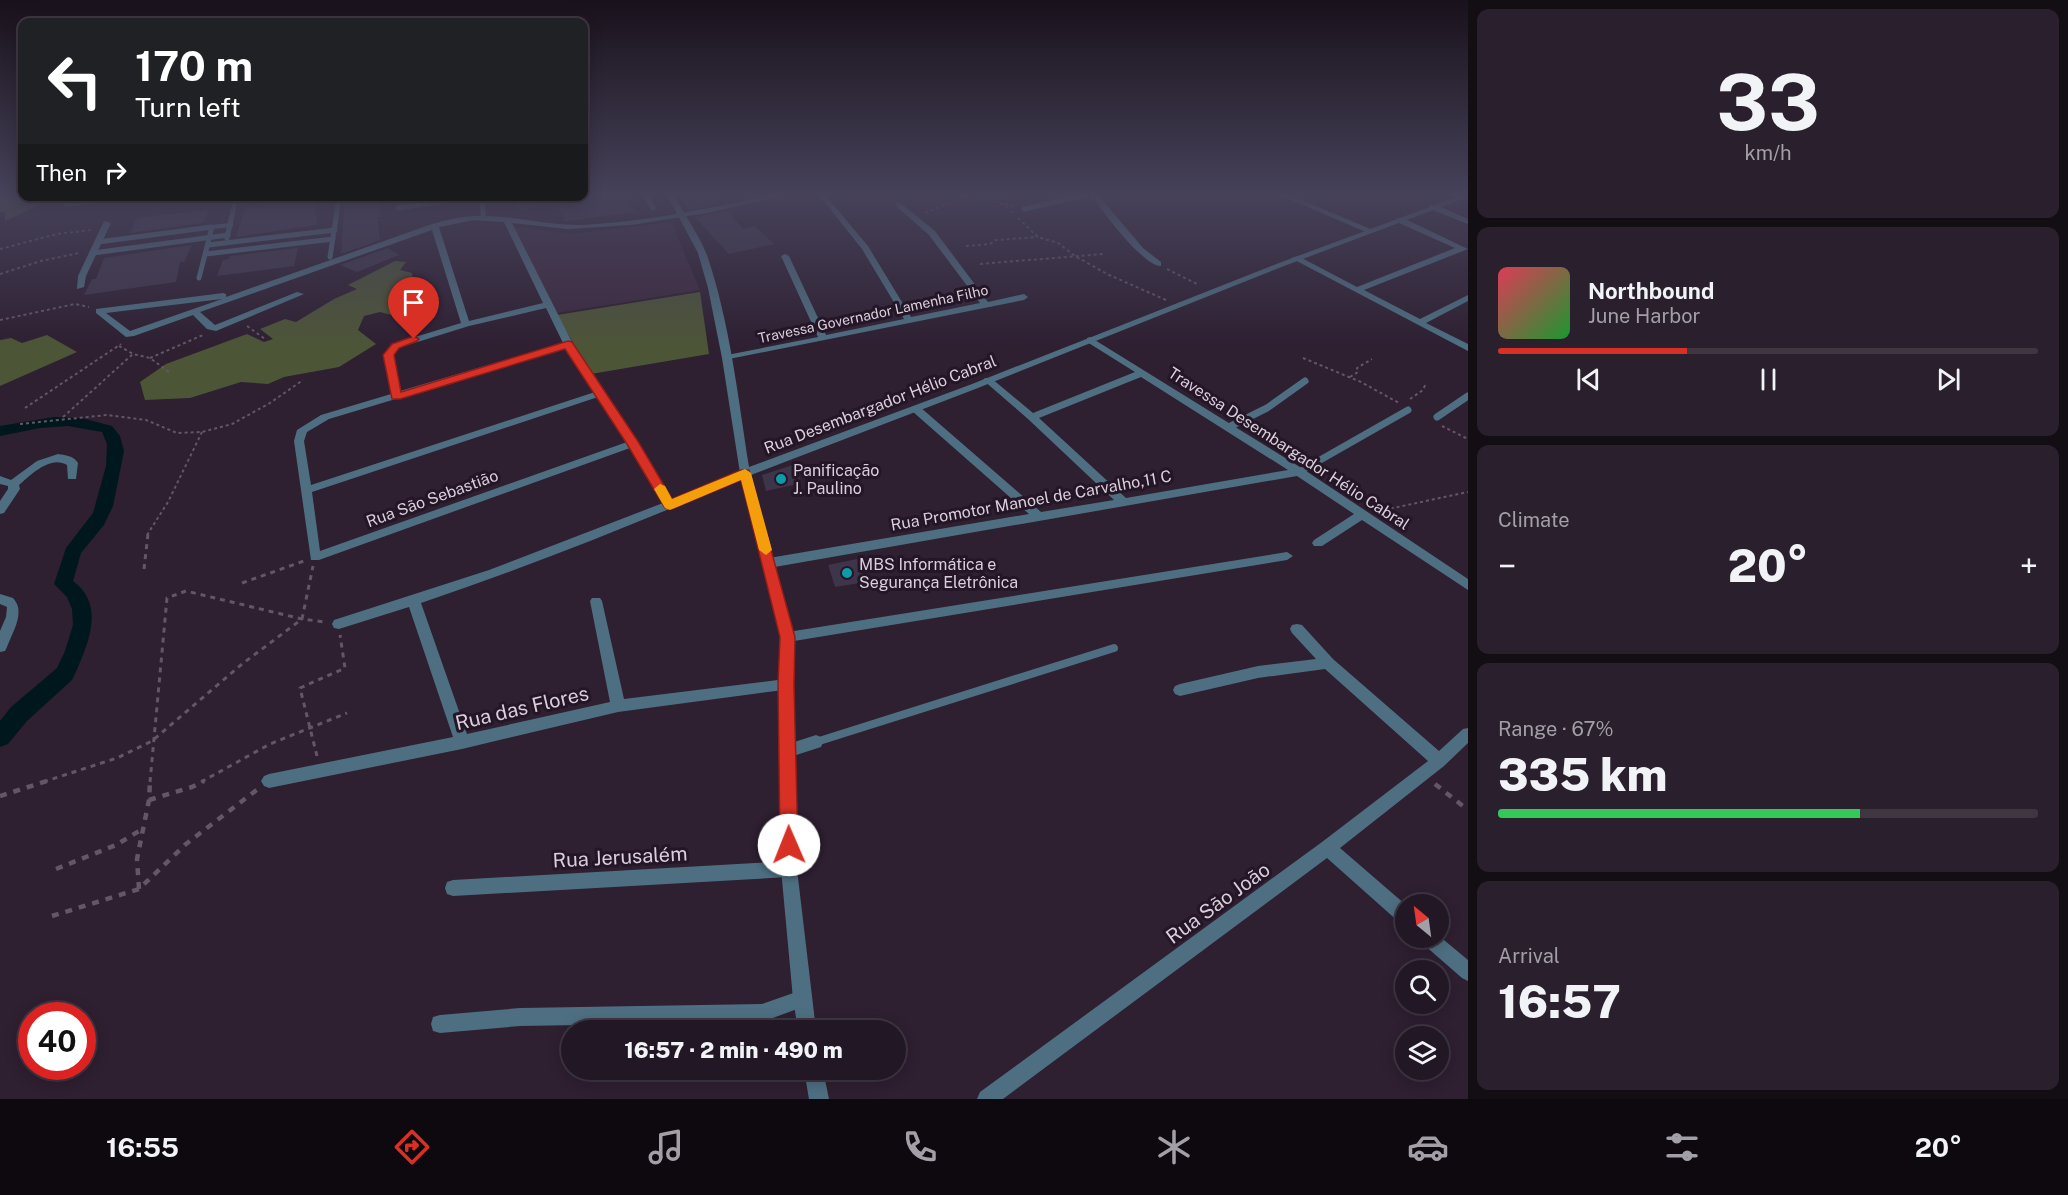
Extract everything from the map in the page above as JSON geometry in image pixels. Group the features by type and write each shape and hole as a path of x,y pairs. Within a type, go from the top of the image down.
{"street":[{"path":"99,311 126,334 131,334 372,246"},
{"path":"441,246 466,324"},
{"path":"519,246 568,344 633,443 670,505"},
{"path":"698,246 712,288 727,358 745,473 788,637 786,685 789,869 805,1020"},
{"path":"864,246 908,320"},
{"path":"942,246 985,304"},
{"path":"1137,246 1158,264"},
{"name":"Rua Desembargador Hélio Cabral","path":"339,624 414,602 670,505 805,448 916,409 1326,246"},
{"path":"80,287 82,276 95,248"},
{"path":"1357,290 1465,249"},
{"path":"785,256 822,338"},
{"path":"1295,258 1468,348"},
{"path":"99,311 244,293"},
{"path":"194,311 210,327 221,327 300,294"},
{"name":"Travessa Governador Lamenha Filho","path":"727,358 1024,297"},
{"path":"1419,323 1468,298"},
{"path":"1457,302 1468,308"},
{"path":"396,397 388,355 395,346 466,324 547,305"},
{"name":"Travessa Desembargador Hélio Cabral","path":"1090,340 1299,471 1468,585"},
{"path":"315,557 300,435 302,430 316,420 568,344"},
{"path":"1032,417 1142,373"},
{"path":"988,381 1032,417 1123,502"},
{"path":"307,490 601,393"},
{"path":"916,409 1037,515"},
{"name":"Rua São Sebastião","path":"315,557 633,443"},
{"path":"13,484 37,466 61,459 69,459 73,463 72,476"},
{"name":"Rua Promotor Manoel de Carvalho,11 C","path":"769,563 1299,471"},
{"path":"0,480 13,484"},
{"path":"0,510 13,494 13,484"},
{"path":"1318,543 1363,514"},
{"path":"788,637 1287,556"},
{"path":"0,599 9,601 13,606 12,617 0,647"},
{"path":"596,601 618,706"},
{"path":"414,602 462,742"},
{"path":"1297,629 1328,663 1439,761"},
{"path":"1180,690 1258,672 1328,663"},
{"name":"Rua das Flores","path":"269,781 462,742 618,706 786,685"},
{"name":"Rua São João","path":"987,1099 1328,848 1439,761 1468,734"},
{"path":"787,751 816,742"},
{"path":"1328,848 1395,907"},
{"name":"Rua Jerusalém","path":"453,888 789,869"},
{"path":"1440,948 1468,972"},
{"path":"440,1024 520,1017 762,1013 802,999"},
{"path":"816,1080 819,1099"}],"lane":[{"path":"95,248 105,246"},
{"path":"95,248 113,246"},
{"path":"200,278 208,246"},
{"path":"206,254 271,246"},
{"path":"329,260 332,246"},
{"path":"1229,427 1267,408 1305,381"},
{"path":"1437,417 1468,396"},
{"path":"1299,471 1408,410"},
{"path":"816,742 1114,648"}],"path":[{"path":"1062,246 1107,274 1167,300"},
{"path":"0,274 95,248"},
{"path":"980,264 1103,254"},
{"path":"1158,264 1212,291"},
{"path":"0,320 75,304 86,305 99,311"},
{"path":"238,320 265,339"},
{"path":"150,358 221,327"},
{"path":"25,408 119,346 131,334"},
{"path":"119,346 133,354 150,358 169,372"},
{"path":"62,418 133,354"},
{"path":"1303,358 1350,377 1387,398 1403,404 1423,390 1426,383"},
{"path":"1350,377 1358,372 1356,368 1372,359"},
{"path":"20,424 107,415 146,420 177,432 202,432 232,424 270,403 303,380"},
{"path":"144,569 146,537 168,502 202,432"},
{"path":"1363,514 1468,492"},
{"path":"242,583 315,557"},
{"path":"0,796 117,758 152,741 242,663 302,619 315,557"},
{"path":"139,890 137,858 149,800 152,741 167,598 186,591 302,619 339,624 345,668 300,688 321,770"},
{"path":"149,800 192,787 270,744 347,713"},
{"path":"1422,774 1468,810"},
{"path":"52,916 139,890 186,844 269,781"},
{"path":"56,869 116,845 144,828"}],"shaded area":[{"path":"524,246 681,246 700,290 557,313"}],"green space":[{"path":"395,261 406,262 400,270 412,273 414,292 403,303 407,312 395,316 380,312 364,316 358,330 376,344 339,367 284,377 268,384 241,382 190,398 145,400 140,382 166,364 247,334 264,342 273,339 260,329 285,319 296,322 334,299 357,289 348,285"},
{"path":"700,292 709,354 591,374 557,315"},
{"path":"47,335 77,352 0,386 0,340 11,338 22,343"}],"building":[{"path":"191,246 184,262 180,262 176,282 84,295 92,279 96,279 104,258"},
{"path":"342,246 362,246 341,254"},
{"path":"722,246 764,246 729,254"},
{"path":"298,248 294,266 217,276 223,260 229,259 230,256"},
{"path":"388,248 399,255 357,272 340,265"},
{"name":"Panificação J. Paulino","path":"793,465 802,483 766,491 762,475"},
{"name":"MBS Informática e Segurança Eletrônica","path":"857,559 866,582 835,587 828,565"}],"waterway":[{"path":"0,431 54,422 94,425 107,429 112,436 116,451 102,513 75,548 69,560 63,584 75,593 82,609 83,625 75,651 65,674 19,714 0,737"}],"slow traffic":[{"path":"660,489 670,505 745,473 766,550"}],"place":[{"name":"Panificação J. Paulino","path":"781,479"},
{"name":"MBS Informática e Segurança Eletrônica","path":"847,573"}],"route":[{"path":"414,339 395,346 388,355 396,397 568,344 633,443 670,505 745,473 788,637 786,685 789,845"}]}
